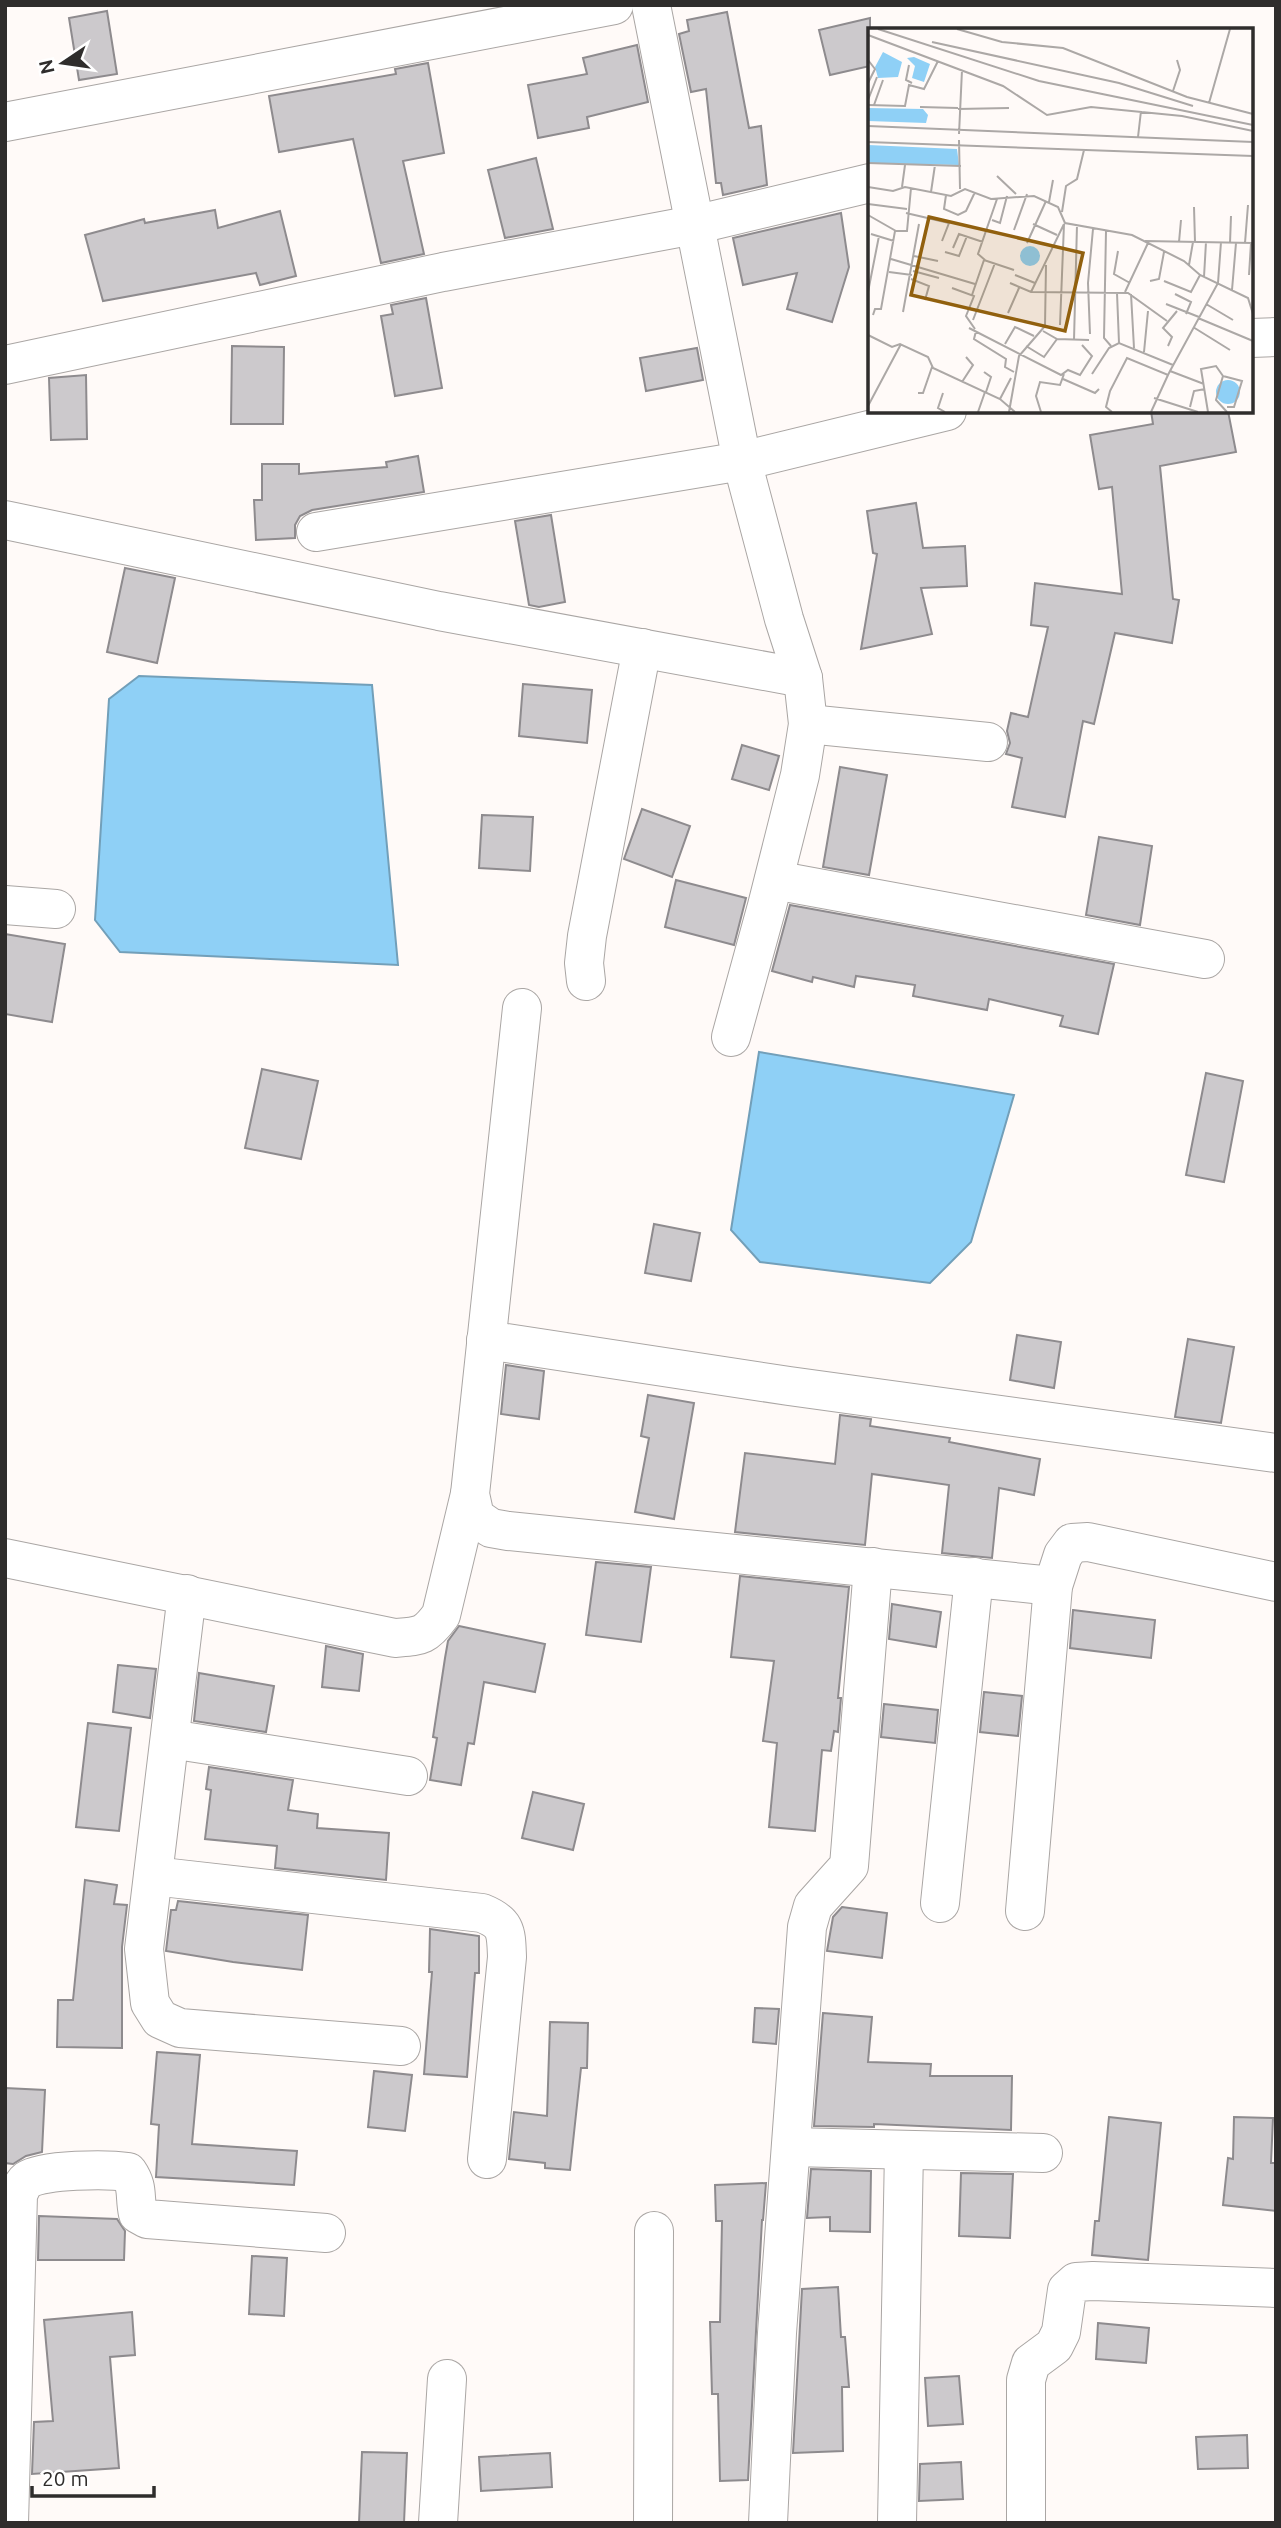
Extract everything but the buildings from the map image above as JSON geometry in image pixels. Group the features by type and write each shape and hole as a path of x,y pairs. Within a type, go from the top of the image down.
{"street":[{"path":"5,122 614,5"},
{"path":"651,5 742,461 784,619 803,678 808,724 800,775 731,1037"},
{"path":"5,365 429,275 694,225 868,183"},
{"path":"1253,338 1276,337"},
{"path":"316,532 742,461 939,413"},
{"path":"5,520 439,611 803,678"},
{"path":"586,981 584,963 587,936 642,648"},
{"path":"808,724 988,742"},
{"path":"774,880 1205,959"},
{"path":"5,905 56,909"},
{"path":"5,1558 394,1638 419,1636 433,1625 441,1615 470,1494 522,1008"},
{"path":"486,1340 789,1387 1276,1454"},
{"path":"470,1494 475,1517 491,1528 1053,1586"},
{"path":"1025,1911 1053,1586 1063,1555 1072,1543 1088,1542 1276,1581"},
{"path":"768,2523 772,2414 807,1927 813,1906 849,1866 873,1567"},
{"path":"940,1903 974,1577"},
{"path":"187,1594 144,1949 150,2003 160,2019 180,2028 401,2046"},
{"path":"170,1740 408,1776"},
{"path":"153,1876 482,1913 496,1919 506,1932 507,1957 487,2159"},
{"path":"790,2147 1043,2152"},
{"path":"897,2523 904,2150"},
{"path":"9,2523 18,2195 25,2181 40,2175 109,2170 128,2172 136,2183 135,2201 138,2214 147,2219 326,2233"},
{"path":"653,2523 654,2231"},
{"path":"1026,2523 1026,2380 1031,2363 1054,2346 1061,2332 1067,2290 1076,2282 1093,2281 1276,2288"},
{"path":"438,2523 447,2379"}],"water":[{"path":"139,676 372,685 398,965 120,952 95,920 109,699"},
{"path":"759,1052 1014,1095 971,1242 930,1283 760,1262 731,1230"}]}
